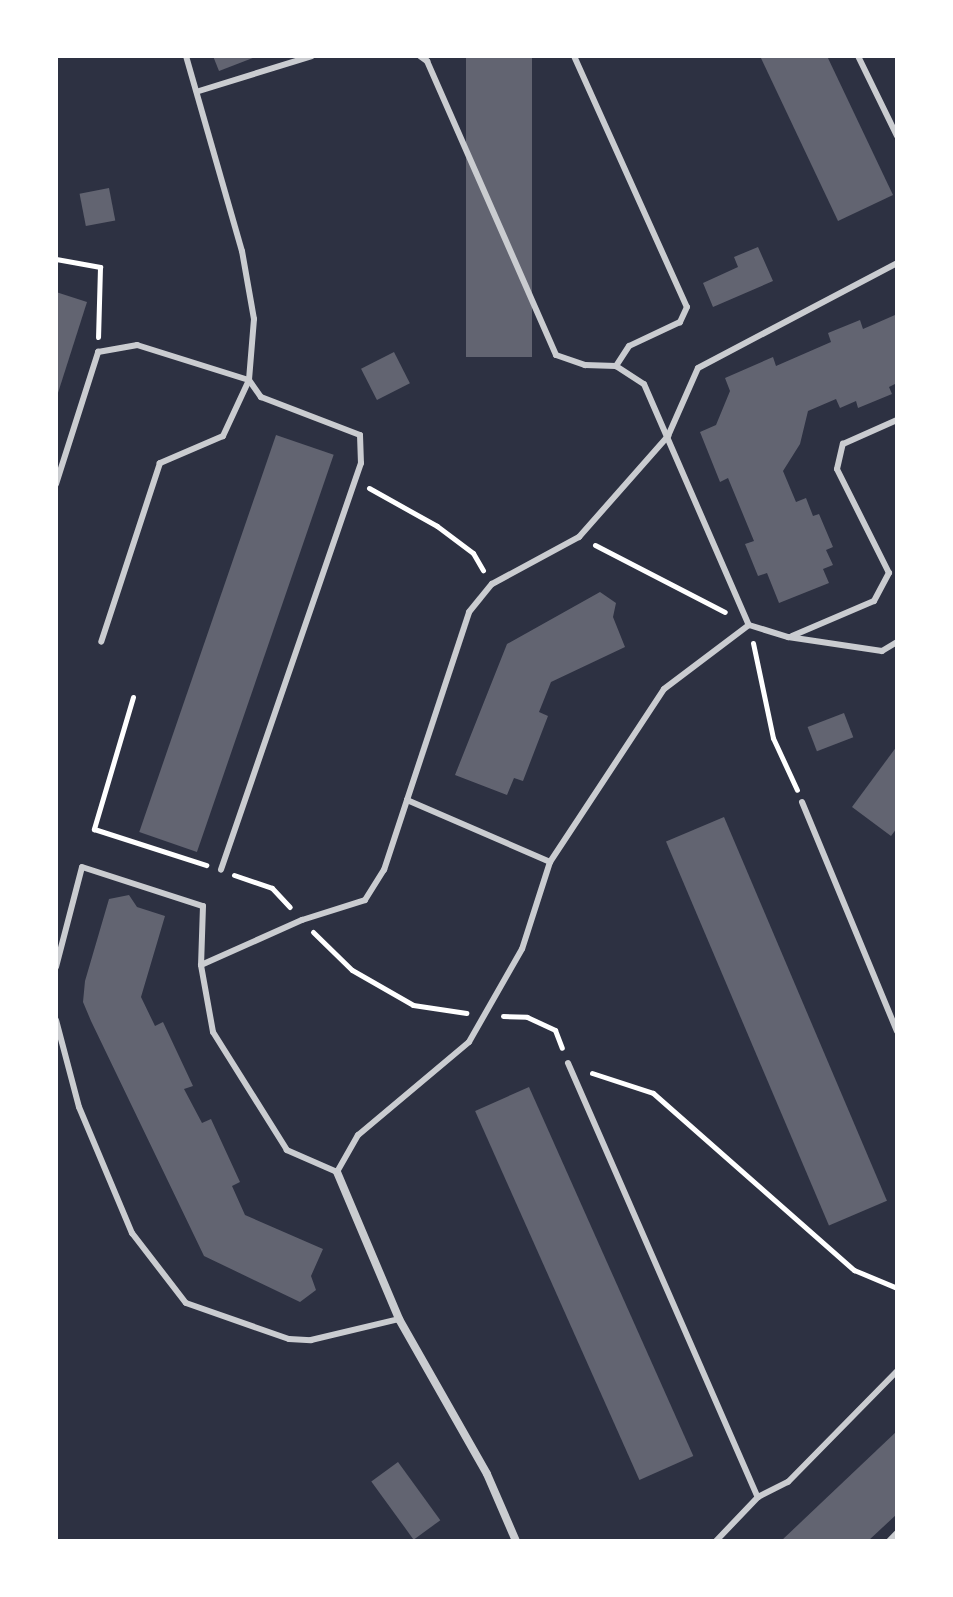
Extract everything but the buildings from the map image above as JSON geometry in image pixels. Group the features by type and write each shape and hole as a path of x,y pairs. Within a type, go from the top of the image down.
{"street":[{"path":"337,1172 399,1319 487,1474 516,1541"}],"lane":[{"path":"101,642 160,463 223,436 249,380 254,319 245,265 199,91 186,56"},
{"path":"199,91 312,56"},
{"path":"420,56 427,61 556,355 585,365 616,366 644,384 749,625 788,637 882,651 897,642"},
{"path":"574,56 687,307 680,322 629,346 616,366"},
{"path":"858,56 897,136"},
{"path":"201,965 302,920 365,900 384,870 469,612 492,584 579,537 668,436 698,368 897,263"},
{"path":"56,484 98,352 137,345 249,380 261,397 360,435 361,463 221,870"},
{"path":"788,637 874,601 889,573 837,469 843,444 897,420"},
{"path":"56,967 82,867 203,906 201,965 213,1032 287,1150 337,1172 358,1135 441,1069 469,1042 522,949 550,862 664,689 749,625"},
{"path":"407,800 550,862"},
{"path":"802,802 897,1031"},
{"path":"56,1020 79,1107 132,1233 186,1303 289,1339 311,1340 399,1319"},
{"path":"568,1063 758,1497"},
{"path":"716,1541 758,1497 788,1482 897,1371"},
{"path":"889,1541 897,1533"}],"path":[{"path":"56,259 100,267 98,352"},
{"path":"355,480 437,526 473,553 492,584"},
{"path":"579,537 749,625 773,738 802,802"},
{"path":"133,697 94,829 272,888 352,970 413,1005 484,1015 527,1017 555,1030 568,1063 653,1093 783,1203 854,1270 897,1288"}]}
